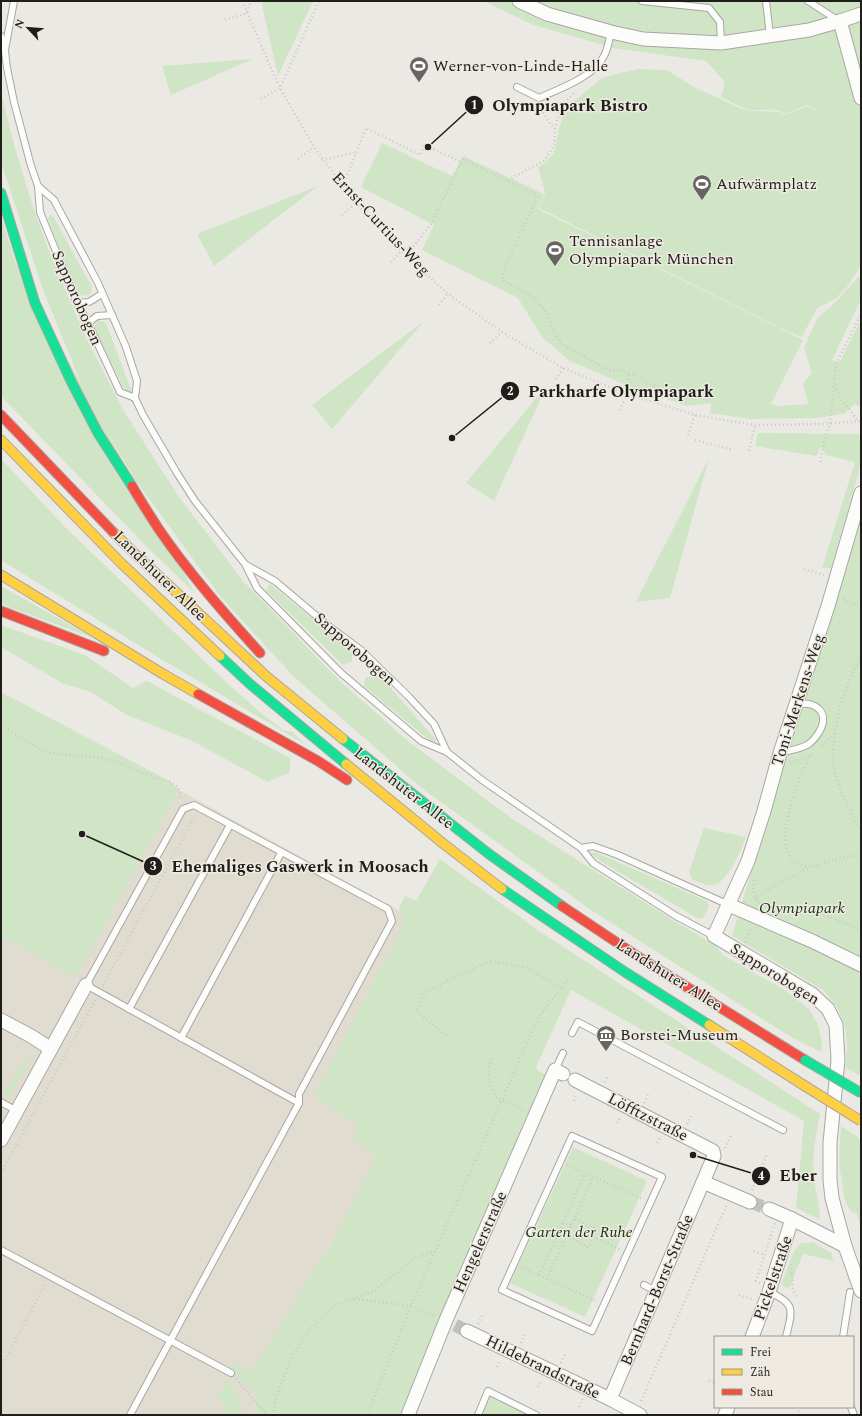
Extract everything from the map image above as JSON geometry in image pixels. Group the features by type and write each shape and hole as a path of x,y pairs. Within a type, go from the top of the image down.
{"highway":[{"path":"1,193 35,303 71,381 98,433 158,528 195,578 229,619 265,658"},
{"name":"Landshuter Allee","path":"1,416 132,551 266,676 489,854 570,912 640,958 861,1093"},
{"name":"Landshuter Allee","path":"1,440 121,564 250,684 445,846 514,898 625,972 861,1121"},
{"name":"Landshuter Allee","path":"1,575 163,674 318,761 356,786"},
{"path":"1,611 163,674"},
{"path":"285,680 338,735"},
{"name":"Landshuter Allee","path":"369,795 445,846"}],"street":[{"path":"525,2 547,14 611,32 643,39 721,43 808,30 861,14"},
{"path":"840,21 861,98"},
{"name":"Toni-Merkens-Weg","path":"714,936 748,861 764,812 780,752 832,594 861,493"},
{"path":"729,905 759,909 861,965"},
{"name":"Sapporobogen","path":"714,936 812,994 828,1009 836,1026 838,1060 830,1143 830,1180 832,1198 845,1246 858,1270 856,1292"},
{"path":"1,1140 86,985"},
{"path":"1,1020 31,1036 51,1049"},
{"name":"Hengelerstraße","path":"408,1415 451,1322 535,1116 559,1072"},
{"name":"Löfftzstraße","path":"575,1080 710,1148 713,1151 714,1156 703,1182"},
{"path":"703,1182 748,1202"},
{"name":"Bernhard-Borst-Straße","path":"610,1399 703,1182"},
{"name":"Pickelstraße","path":"769,1210 792,1219 845,1246"},
{"name":"Pickelstraße","path":"752,1336 769,1292 792,1219"},
{"name":"Hildebrandstraße","path":"467,1331 610,1399 638,1414"}],"lane":[{"name":"Sapporobogen","path":"5,51 10,30 14,1"},
{"path":"642,1 709,8 720,22 721,43"},
{"path":"766,1 770,36"},
{"path":"808,1 840,21"},
{"path":"517,87 539,98 586,74 597,66 604,56 611,32"},
{"name":"Sapporobogen","path":"1,36 16,110 38,186 40,212 77,303 88,323 120,392 135,398"},
{"name":"Sapporobogen","path":"38,186 54,200 98,283 126,347 137,381 135,398 160,446 200,507 245,564 257,588 341,673 421,741 447,752 482,780 581,848 593,863 676,916 714,936"},
{"path":"77,303 89,302 102,294"},
{"path":"88,323 97,316 112,315"},
{"name":"Sapporobogen","path":"245,564 275,581 326,624 362,651 434,724 447,752"},
{"path":"780,752 809,744 818,733 823,722 821,712 816,706 804,703 795,707"},
{"path":"130,1415 299,1103 299,1094 392,921 388,909 194,805 183,809 86,985 299,1103"},
{"path":"129,1009 230,825"},
{"path":"581,848 593,846 729,905"},
{"path":"181,1038 281,852"},
{"path":"572,1033 578,1022 783,1130"},
{"path":"559,1072 563,1053"},
{"path":"1,1102 17,1111"},
{"path":"572,1136 662,1177 650,1203 592,1330 502,1290 572,1136"},
{"path":"1,1250 231,1373"},
{"path":"618,1274 625,1277"},
{"path":"644,1285 656,1291"},
{"path":"769,1292 787,1302 790,1307 791,1316 786,1336"},
{"path":"843,1336 856,1292"},
{"path":"478,1415 488,1391 536,1415"}],"path":[{"name":"Ernst-Curtius-Weg","path":"243,1 280,88 322,160 356,203 406,256 448,294 502,332 563,368 627,394 695,415 755,425 830,424 860,421"},
{"path":"225,20 247,13 250,1"},
{"path":"261,99 280,88 319,1"},
{"path":"508,180 544,160 555,144 555,129 559,113 565,102 577,89"},
{"path":"539,98 541,110 555,129"},
{"path":"541,110 548,105"},
{"path":"343,186 366,128 420,155 424,145 461,162"},
{"path":"298,159 314,147"},
{"path":"322,160 357,152"},
{"path":"406,256 431,224 463,159 508,180 535,194 536,200 504,269 502,280 535,298 548,315 554,332 560,342 608,370 629,372 667,392 706,399"},
{"path":"342,215 356,203"},
{"path":"392,261 402,251"},
{"path":"439,305 448,294"},
{"path":"820,462 825,438 830,424 836,365 861,314"},
{"path":"490,343 502,332"},
{"path":"556,379 563,368"},
{"path":"620,410 627,394 629,372"},
{"path":"834,383 839,396 860,421"},
{"path":"688,435 695,415"},
{"path":"749,451 755,425"},
{"path":"695,440 734,450"},
{"path":"804,569 836,579"},
{"path":"832,594 861,607"},
{"path":"861,658 852,674 840,706 832,762 842,794 855,821 861,829"},
{"path":"1,726 45,752 98,757 119,763 155,778 171,782 178,787 183,809"},
{"path":"788,764 810,756 835,733"},
{"path":"810,756 795,793 787,824 785,844 788,855 792,860 803,866 810,867"},
{"path":"755,900 764,892 810,867 838,858 861,856"},
{"path":"755,876 753,892 759,909"},
{"path":"740,951 759,909 764,903 788,906 815,912 834,918 861,930"},
{"path":"446,1035 416,1011 425,992 490,961 525,967 561,988"},
{"path":"367,1415 411,1306 538,1018 566,982 569,973"},
{"path":"492,1059 488,1070 490,1083 496,1097 535,1116"},
{"path":"748,1202 757,1175 767,1154"},
{"path":"560,1162 650,1203"},
{"path":"539,1275 585,1173"},
{"path":"547,1279 594,1177"},
{"path":"638,1414 731,1195"},
{"path":"566,1236 588,1247 597,1229 574,1219"},
{"path":"562,1223 571,1226"},
{"path":"593,1237 628,1253"},
{"path":"272,1415 278,1392 291,1359 309,1330 334,1306 374,1291 413,1259 436,1251"},
{"path":"754,1251 765,1255"},
{"path":"791,1258 793,1289 798,1302"},
{"path":"514,1264 604,1305"},
{"path":"1,1367 50,1276"},
{"path":"354,1298 411,1306 451,1322"},
{"path":"231,1373 267,1415"},
{"path":"709,1381 714,1383"}],"shaded area":[{"path":"179,790 409,916 384,1144 262,1374 253,1415 1,1415 1,936 76,976"}],"green space":[{"path":"263,1 313,1 278,76 262,5"},
{"name":"Aufwärmplatz","path":"484,1 861,1 861,265 847,287 835,299 817,308 802,337 780,328 539,208 545,193 538,167 545,163 553,154 563,116 573,102 602,78 639,69 667,70 694,87 742,109 779,112 784,115 808,106 836,121 808,105 784,114 780,112 772,110 747,109 721,97 725,82 706,61 613,48 531,24"},
{"path":"253,59 171,95 162,66"},
{"path":"1,93 15,148 33,207 50,254 86,338 125,413 179,497 243,581 341,682 409,742 514,820 673,920 714,944 723,955 786,991 809,1009 818,1025 822,1041 821,1052 791,1037 594,912 424,790 294,677 220,596 134,478 88,400 43,290 1,162"},
{"name":"Tennisanlage Olympiapark München","path":"382,143 452,176 463,156 544,194 538,209 803,340 772,402 769,402 777,406 808,404 803,383 812,373 804,348 817,318 831,307 861,274 861,299 832,360 840,362 861,320 861,407 855,404 843,414 816,418 750,419 710,413 711,403 687,406 626,385 570,361 543,338 518,298 422,250 434,225 361,187"},
{"path":"318,186 214,266 197,234"},
{"path":"50,215 53,216 92,287 91,294 83,296 78,295 48,219"},
{"path":"1,216 16,264 194,592 152,552 1,396"},
{"path":"98,320 106,323 132,392 126,392 94,328"},
{"path":"424,321 332,429 312,405"},
{"path":"547,385 494,501 466,483"},
{"path":"758,433 861,434 861,464 831,568 822,568 855,462 826,455 821,446 816,456 755,446"},
{"path":"709,458 670,598 636,602"},
{"path":"1,459 66,528 227,683 261,713 283,730 292,732 308,746 161,659 1,560"},
{"name":"Olympiapark","path":"861,513 861,1076 846,1068 847,1045 845,1026 837,1007 823,990 732,936 780,774"},
{"path":"270,584 352,651 352,661 343,665 266,590"},
{"path":"1,586 93,638 1,604"},
{"path":"1,625 85,655 133,688 147,681 290,758 290,772 268,782 192,741 125,714 91,692 62,683 1,647"},
{"path":"374,675 380,676 436,740 434,744 364,686 365,678"},
{"path":"1,692 171,782 179,790 76,977 1,936"},
{"path":"704,828 746,837 732,868 721,881 714,885 705,885 692,879 689,872"},
{"path":"589,852 597,853 707,901 709,905 704,917 699,919 600,861"},
{"path":"440,859 539,931 820,1114 815,1145 814,1168 820,1220 796,1208 804,1121 571,990 536,1067 538,1071 545,1074 440,1316 400,1415 253,1415 258,1393 256,1394 231,1370 234,1363 251,1371 323,1256 325,1256 376,1156 354,1140 358,1126 314,1095 403,927 403,917 399,908 405,896 416,901"},
{"path":"24,1058 29,1060 8,1099 3,1096"},
{"path":"841,1126 861,1139 861,1228 857,1214 851,1212 844,1198 839,1162"},
{"name":"Garten der Ruhe","path":"573,1147 647,1181 585,1317 510,1283"},
{"path":"813,1242 831,1253 834,1261 803,1254 789,1289 781,1285 794,1251 801,1243"},
{"path":"227,1380 233,1386 242,1408 239,1415 224,1415 226,1411 218,1395"},
{"path":"488,1391 532,1415 478,1415"}],"tunnel":[{"path":"750,1202 769,1209"},
{"path":"455,1325 467,1331"}],"traffic: fast":[{"path":"1,193 35,303 71,381 98,433 132,486"},
{"path":"220,656 250,684 346,764"},
{"path":"343,739 489,854 562,906"},
{"path":"502,889 625,972 709,1025"},
{"path":"805,1060 861,1093"}],"traffic: slow":[{"path":"1,440 121,563 220,656"},
{"path":"113,532 266,676 343,739"},
{"path":"1,575 198,694"},
{"path":"346,764 445,845 502,889"},
{"path":"709,1025 805,1086"},
{"path":"805,1086 861,1121"}],"traffic: jam":[{"path":"1,415 113,532"},
{"path":"132,486 158,528 194,576 260,653"},
{"path":"1,611 104,651"},
{"path":"198,694 318,761 347,780"},
{"path":"562,906 640,958 805,1060"}],"place":[{"name":"Werner-von-Linde-Halle","path":"419,83"},
{"name":"Olympiapark Bistro","path":"428,147"},
{"name":"Aufwärmplatz","path":"702,201"},
{"name":"Tennisanlage Olympiapark München","path":"555,267"},
{"name":"Parkharfe Olympiapark","path":"452,438"},
{"name":"Ehemaliges Gaswerk in Moosach","path":"82,834"},
{"name":"Borstei-Museum","path":"606,1052"},
{"name":"Eber","path":"693,1155"}]}
